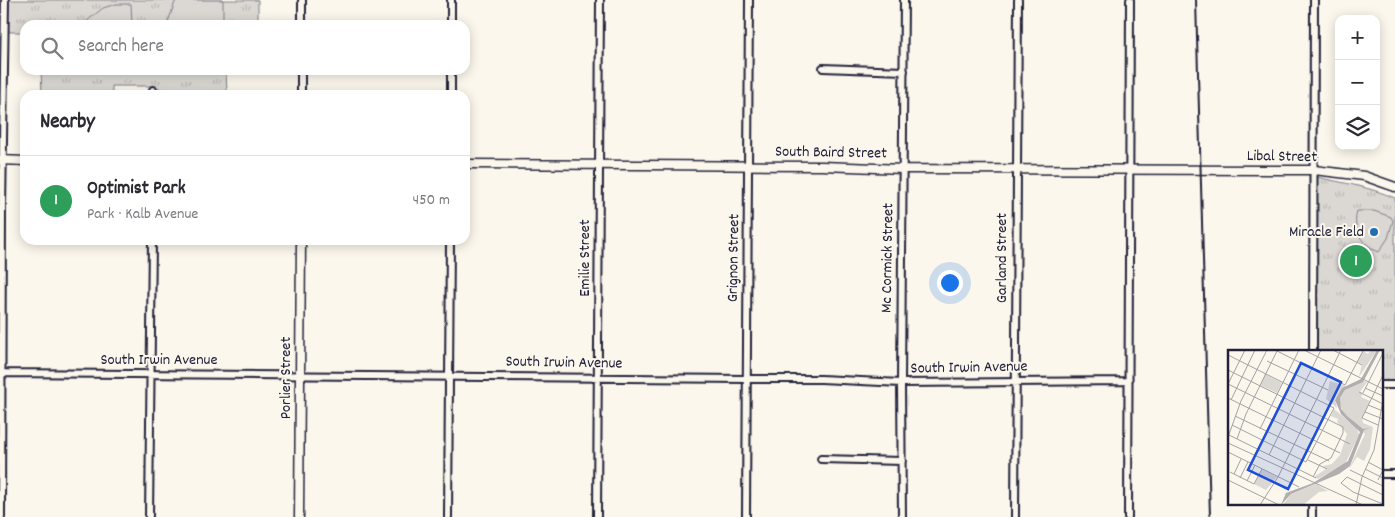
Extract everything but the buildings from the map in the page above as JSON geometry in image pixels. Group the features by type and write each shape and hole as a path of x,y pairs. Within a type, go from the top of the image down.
{"street":[{"path":"1,517 2,160 5,0"},
{"path":"302,0 302,20"},
{"path":"451,0 451,20"},
{"name":"Emilie Street","path":"597,517 600,0"},
{"name":"Grignon Street","path":"746,517 749,0"},
{"name":"Mc Cormick Street","path":"902,517 901,382 904,0"},
{"name":"Garland Street","path":"1015,517 1018,0"},
{"path":"1128,517 1130,0"},
{"path":"1313,350 1314,0"},
{"path":"823,68 904,70"},
{"path":"301,90 302,75"},
{"path":"450,90 451,75"},
{"path":"2,160 20,160"},
{"name":"South Baird Street","path":"470,164 903,169 1197,169"},
{"name":"Libal Street","path":"1197,169 1314,170 1364,176 1395,187"},
{"path":"149,517 152,245"},
{"name":"Porlier Street","path":"299,517 301,245"},
{"path":"448,517 450,245"},
{"name":"South Irwin Avenue","path":"1,373 821,378 901,382 1128,381"},
{"path":"1382,385 1395,385"},
{"path":"821,459 902,461"},
{"path":"1382,474 1395,474"},
{"path":"1312,504 1312,517"}],"green space":[{"path":"8,0 258,0 258,20 20,20 20,32 8,32"},
{"path":"178,0 223,0 223,20 169,20 175,2"},
{"path":"116,4 131,4 132,20 88,20 103,8"},
{"path":"41,75 226,75 227,90 162,90 157,86 112,86 112,90 42,90"},
{"path":"1317,177 1366,188 1395,198 1395,382 1382,381 1382,350 1317,350"},
{"name":"Miracle Field","path":"1357,211 1374,211 1391,217 1393,221 1388,238 1379,252 1367,245 1359,236 1356,224"}],"railway":[{"path":"1196,0 1210,517"}],"place":[{"name":"Miracle Field","path":"1374,232"},
{"name":"Optimist Park","path":"1356,261"}]}
